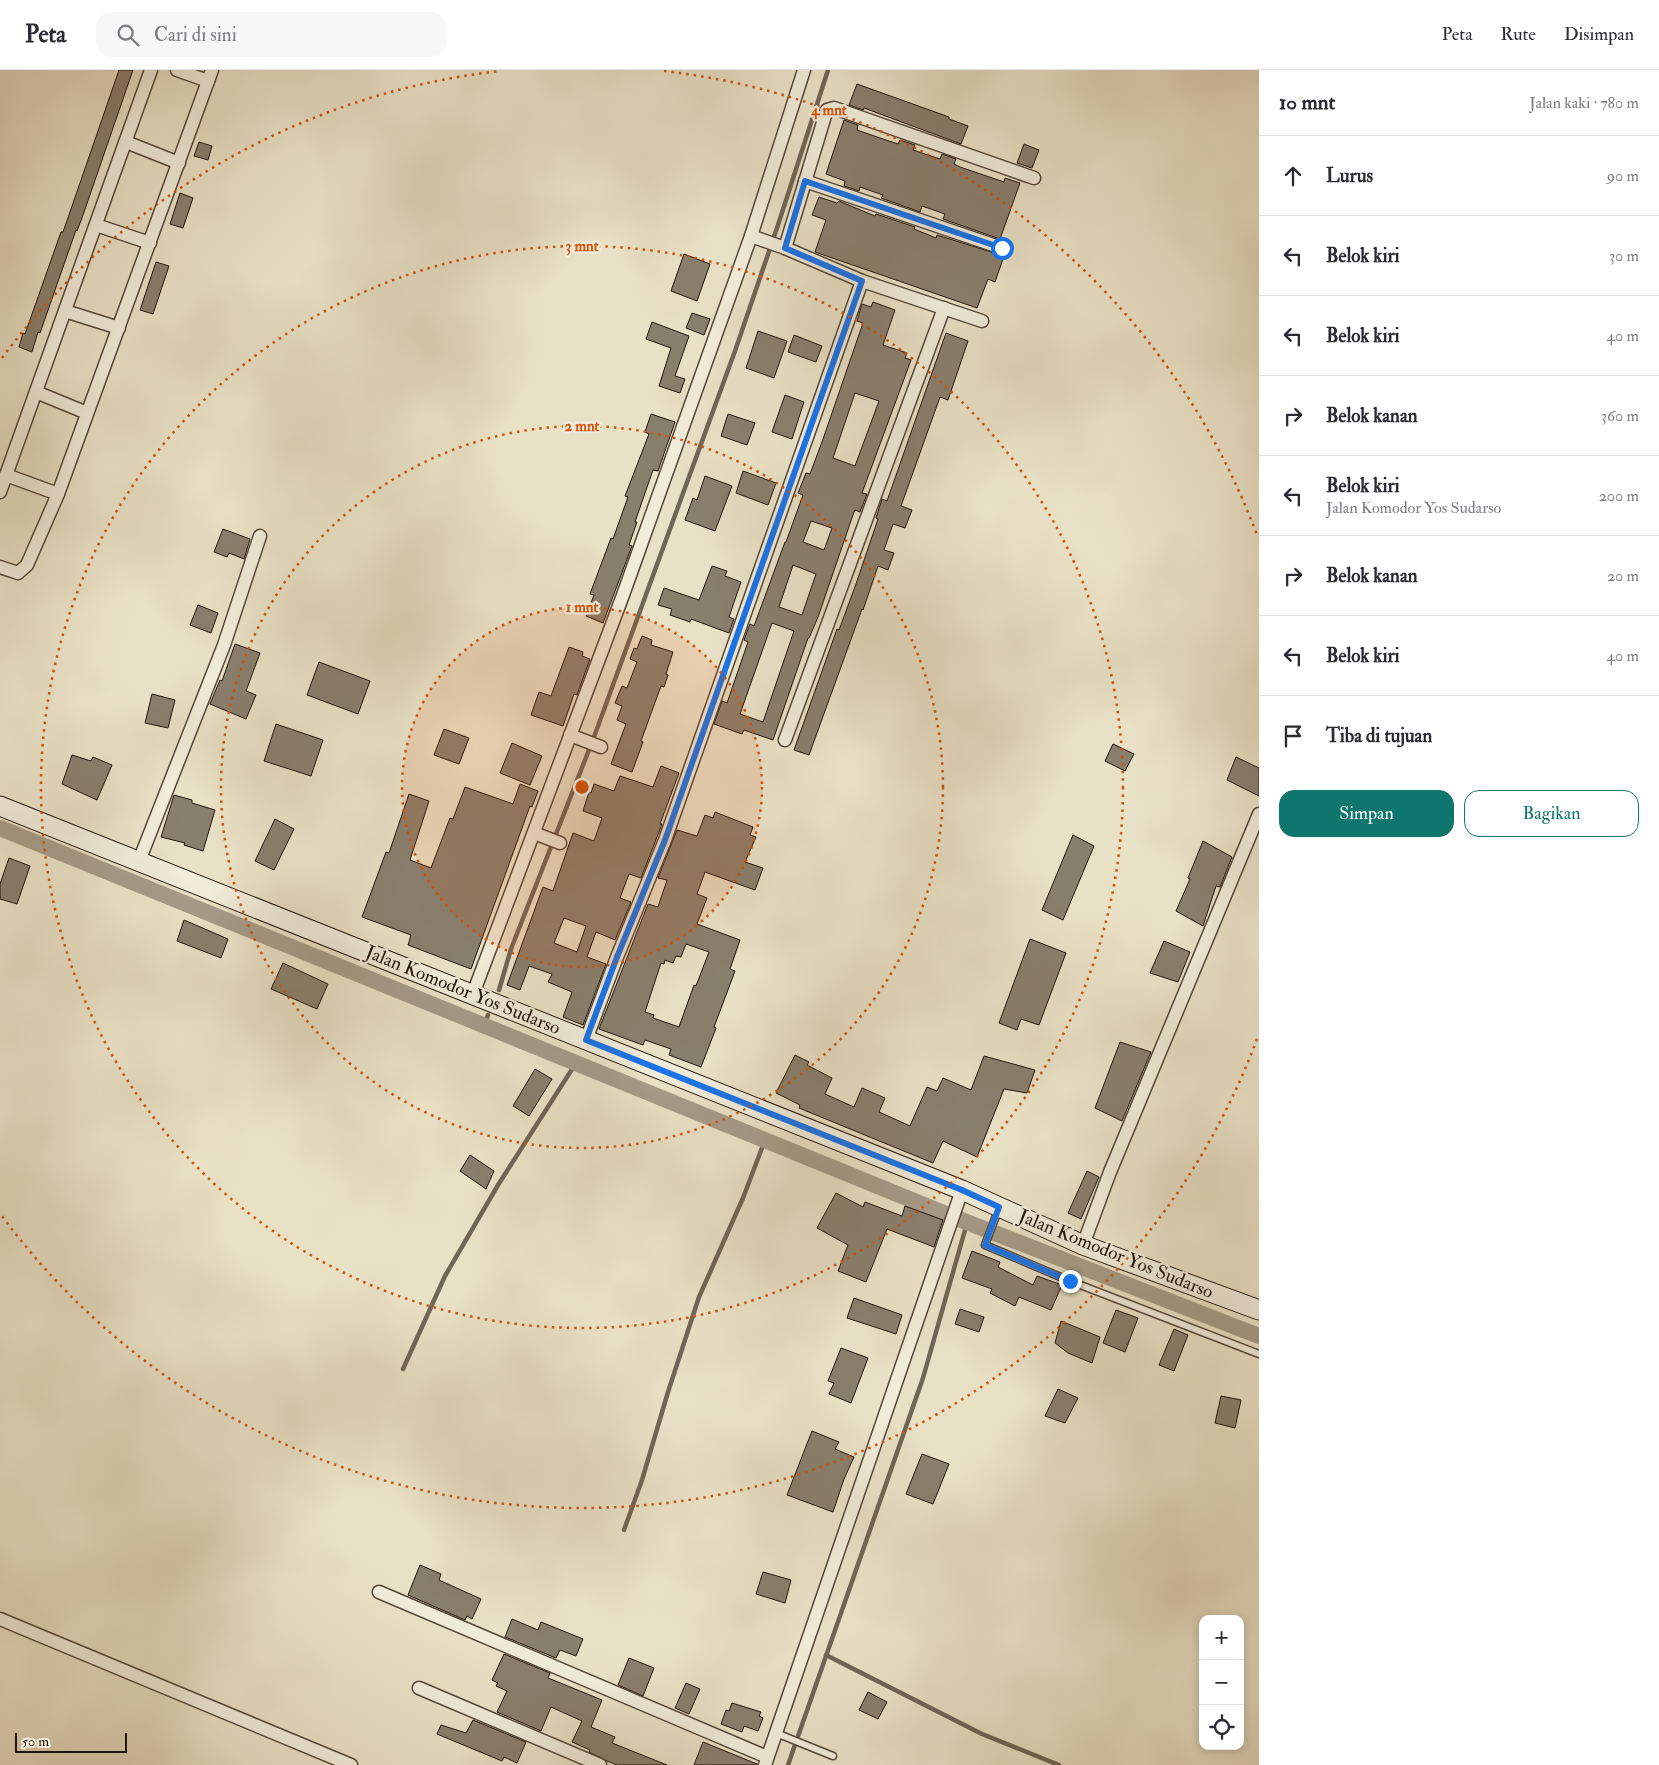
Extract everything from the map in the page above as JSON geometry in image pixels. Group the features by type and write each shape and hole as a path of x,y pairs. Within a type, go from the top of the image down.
{"street":[{"path":"0,492 152,70"},
{"path":"0,567 18,573 27,565 58,494 210,75 177,70"},
{"path":"473,994 539,835 576,738 627,585 756,237 804,70"},
{"path":"780,246 805,181 827,110 834,108 1034,178"},
{"path":"126,142 179,163"},
{"path":"805,181 1002,248"},
{"path":"96,224 150,243"},
{"path":"756,237 862,281 982,321"},
{"path":"586,1040 668,831 862,281"},
{"path":"785,740 944,308"},
{"path":"65,311 119,328"},
{"path":"36,392 87,413"},
{"path":"6,474 58,494"},
{"path":"139,861 224,645 260,536"},
{"path":"576,738 601,747"},
{"name":"Jalan Komodor Yos Sudarso","path":"0,806 586,1040 961,1196 996,1213 1259,1310"},
{"path":"1083,1245 1110,1172 1259,814"},
{"path":"539,835 560,843"},
{"path":"379,1592 766,1761 781,1736 961,1196"},
{"path":"0,1619 351,1765"},
{"path":"419,1688 600,1765"}],"lane":[{"path":"996,1213 985,1245 1070,1281 1259,1354"},
{"path":"781,1736 833,1756"}],"building":[{"path":"119,70 133,70 83,215 32,352 19,347 23,333 25,334 61,232 63,232"},
{"path":"857,84 949,117 949,119 968,126 961,144 864,108 863,110 849,105"},
{"path":"844,120 858,125 857,130 898,144 900,140 915,145 913,150 940,159 942,154 956,159 954,164 960,167 1004,182 1005,178 1020,183 1000,239 943,219 945,214 922,206 920,212 881,198 883,195 860,187 859,191 844,186 845,181 826,174"},
{"path":"199,142 212,146 208,160 194,156"},
{"path":"1024,144 1039,150 1032,168 1017,163"},
{"path":"180,193 193,198 183,228 170,224"},
{"path":"819,197 837,203 839,201 875,216 876,214 915,227 914,229 936,238 937,235 1004,256 995,282 988,279 977,308 815,252 826,220 812,215"},
{"path":"684,254 710,264 697,301 671,291"},
{"path":"156,262 169,266 153,314 140,310"},
{"path":"873,302 895,310 883,345 907,353 905,358 911,360 862,493 867,494 860,512 855,510 854,512 773,740 744,730 742,734 714,724 722,701 727,703 748,642 744,640 750,624 754,626 803,495 798,493 806,473 810,474 822,442 863,323 857,321 862,304 871,307","holes":["855,393 879,401 855,466 833,458","811,521 832,528 824,550 803,542","793,565 816,574 802,615 779,607","772,623 794,631 763,722 740,714"]},
{"path":"692,313 710,319 704,335 686,328"},
{"path":"652,322 689,336 675,376 685,379 680,393 659,386 671,348 646,339"},
{"path":"758,331 787,341 774,378 746,368"},
{"path":"946,333 968,341 948,400 940,397 901,506 912,510 905,528 893,524 884,550 894,553 888,570 878,566 809,755 794,750 837,629 839,630 856,584 878,519 876,518 882,499 887,501"},
{"path":"794,335 822,346 816,362 788,352"},
{"path":"785,395 804,402 792,439 772,432"},
{"path":"651,414 675,422 658,471 653,470 635,522 637,522 629,545 632,546 603,623 586,616 594,595 590,594 628,497 625,496 649,434 645,432"},
{"path":"728,414 755,423 747,445 721,436"},
{"path":"743,471 776,483 768,505 736,493"},
{"path":"705,476 732,486 715,531 685,520 693,498 697,500"},
{"path":"223,529 250,539 244,559 229,553 227,557 214,552"},
{"path":"712,566 727,571 725,576 741,582 729,617 734,619 729,633 691,619 690,622 670,615 672,609 658,605 664,588 699,600"},
{"path":"198,605 218,613 211,633 190,625"},
{"path":"642,636 652,640 651,645 673,652 664,687 661,686 632,772 611,764 626,724 617,720 622,706 615,703 622,686 627,688 637,662 630,659 634,648 637,649"},
{"path":"235,644 260,653 246,691 256,695 246,719 210,704 220,680 222,681"},
{"path":"569,647 583,652 582,656 590,659 577,695 574,694 563,726 531,715 539,692 551,696"},
{"path":"319,662 370,681 358,714 307,695"},
{"path":"152,694 175,700 168,728 145,723"},
{"path":"276,724 323,740 311,776 264,761"},
{"path":"444,729 469,738 459,764 434,755"},
{"path":"512,743 542,756 530,785 500,773"},
{"path":"1113,744 1134,754 1125,771 1105,761"},
{"path":"72,755 91,761 93,757 112,765 97,800 62,784"},
{"path":"1236,757 1259,768 1259,796 1227,780"},
{"path":"661,766 679,773 641,878 629,874 620,898 631,902 615,940 596,932 587,957 606,964 583,1025 563,1017 572,992 548,982 552,974 529,966 520,990 507,985 543,887 553,891 573,833 594,841 602,818 583,811 589,792 591,793 594,784 614,791 620,776 653,787","holes":["564,918 586,926 577,952 554,943"]},
{"path":"520,784 538,791 532,807 530,806 471,969 408,945 411,935 362,917 386,852 389,853 409,794 429,801 410,860 431,868 450,818 453,819 465,787 513,804"},
{"path":"174,795 215,810 203,851 184,845 185,843 161,837"},
{"path":"715,812 753,827 750,835 756,837 745,862 763,868 755,890 705,872 697,894 707,898 697,924 740,940 730,969 735,971 701,1067 669,1055 671,1049 645,1040 643,1045 599,1029 648,904 658,907 667,880 658,878 677,830 697,836 705,815 713,818","holes":["686,944 709,952 696,986 694,985 679,1027 653,1018 654,1015 645,1012 661,963 664,964 665,960 673,963 676,956 681,957"]},
{"path":"275,819 294,829 274,870 255,861"},
{"path":"1073,835 1094,846 1063,920 1042,910"},
{"path":"1203,841 1232,857 1220,887 1216,886 1203,926 1176,911 1190,879 1188,878"},
{"path":"9,858 30,866 17,904 0,899 0,884"},
{"path":"184,920 228,939 221,958 177,941"},
{"path":"1030,939 1066,953 1039,1025 1021,1019 1017,1030 999,1023"},
{"path":"1164,941 1190,952 1178,982 1150,973"},
{"path":"283,963 328,984 317,1009 271,989"},
{"path":"1120,1042 1151,1052 1122,1121 1095,1108"},
{"path":"795,1055 809,1062 807,1065 832,1078 825,1094 854,1107 862,1088 885,1098 879,1112 910,1126 927,1087 937,1091 943,1078 971,1090 984,1056 1035,1070 1027,1093 1004,1089 977,1157 943,1141 933,1163 799,1108 800,1105 776,1093"},
{"path":"535,1069 552,1079 529,1116 513,1106"},
{"path":"470,1155 494,1171 486,1189 460,1171"},
{"path":"1087,1171 1099,1177 1081,1219 1068,1213"},
{"path":"836,1193 863,1207 865,1202 902,1216 905,1206 943,1220 934,1247 887,1229 866,1282 838,1271 848,1245 817,1228"},
{"path":"972,1251 1000,1262 998,1267 1033,1285 1037,1276 1062,1285 1051,1310 1019,1297 1015,1306 990,1293 992,1289 962,1278"},
{"path":"854,1298 902,1315 896,1334 847,1318"},
{"path":"960,1309 984,1317 979,1332 955,1324"},
{"path":"1116,1310 1138,1318 1125,1352 1103,1343"},
{"path":"1061,1321 1100,1337 1092,1363 1068,1353 1055,1343"},
{"path":"1174,1329 1188,1335 1174,1371 1159,1365"},
{"path":"841,1348 868,1358 851,1403 829,1394 834,1383 828,1381"},
{"path":"1058,1389 1078,1398 1065,1423 1045,1416"},
{"path":"1221,1396 1241,1400 1235,1428 1215,1423"},
{"path":"812,1431 839,1442 835,1449 854,1457 833,1512 787,1495"},
{"path":"922,1454 949,1464 933,1504 906,1494"},
{"path":"420,1565 441,1574 439,1580 481,1599 472,1619 467,1616 465,1620 408,1595"},
{"path":"763,1572 791,1580 785,1603 756,1594"},
{"path":"512,1619 538,1630 541,1622 583,1639 576,1656 560,1650 556,1658 505,1637"},
{"path":"504,1654 550,1673 548,1678 602,1700 591,1727 615,1737 612,1743 667,1765 617,1765 589,1752 590,1750 572,1742 582,1721 551,1707 541,1731 497,1712 507,1691 496,1686 498,1683 492,1680"},
{"path":"629,1658 654,1668 643,1696 618,1685"},
{"path":"686,1683 700,1689 689,1714 675,1708"},
{"path":"868,1692 887,1702 878,1719 859,1710"},
{"path":"732,1703 761,1712 759,1716 763,1718 758,1731 744,1726 742,1732 721,1724 726,1710 729,1711"},
{"path":"473,1720 526,1742 517,1763 504,1757 502,1761 437,1734 441,1725 466,1733"},
{"path":"703,1742 757,1764 757,1765 694,1765"}],"waterway":[{"path":"499,990 511,949 594,737 735,351 828,70"},
{"path":"0,828 946,1214 1259,1336"},
{"path":"484,1025 488,1015"},
{"path":"403,1369 445,1276 498,1185 576,1063"},
{"path":"624,1530 642,1480 699,1297 743,1198 765,1140"},
{"path":"788,1765 923,1378 967,1223"},
{"path":"826,1655 982,1734 1059,1765"}],"route":[{"path":"1002,248 805,181 785,248 862,281 665,840 617,957 586,1040 962,1190 999,1207 985,1245 1070,1281"}]}
